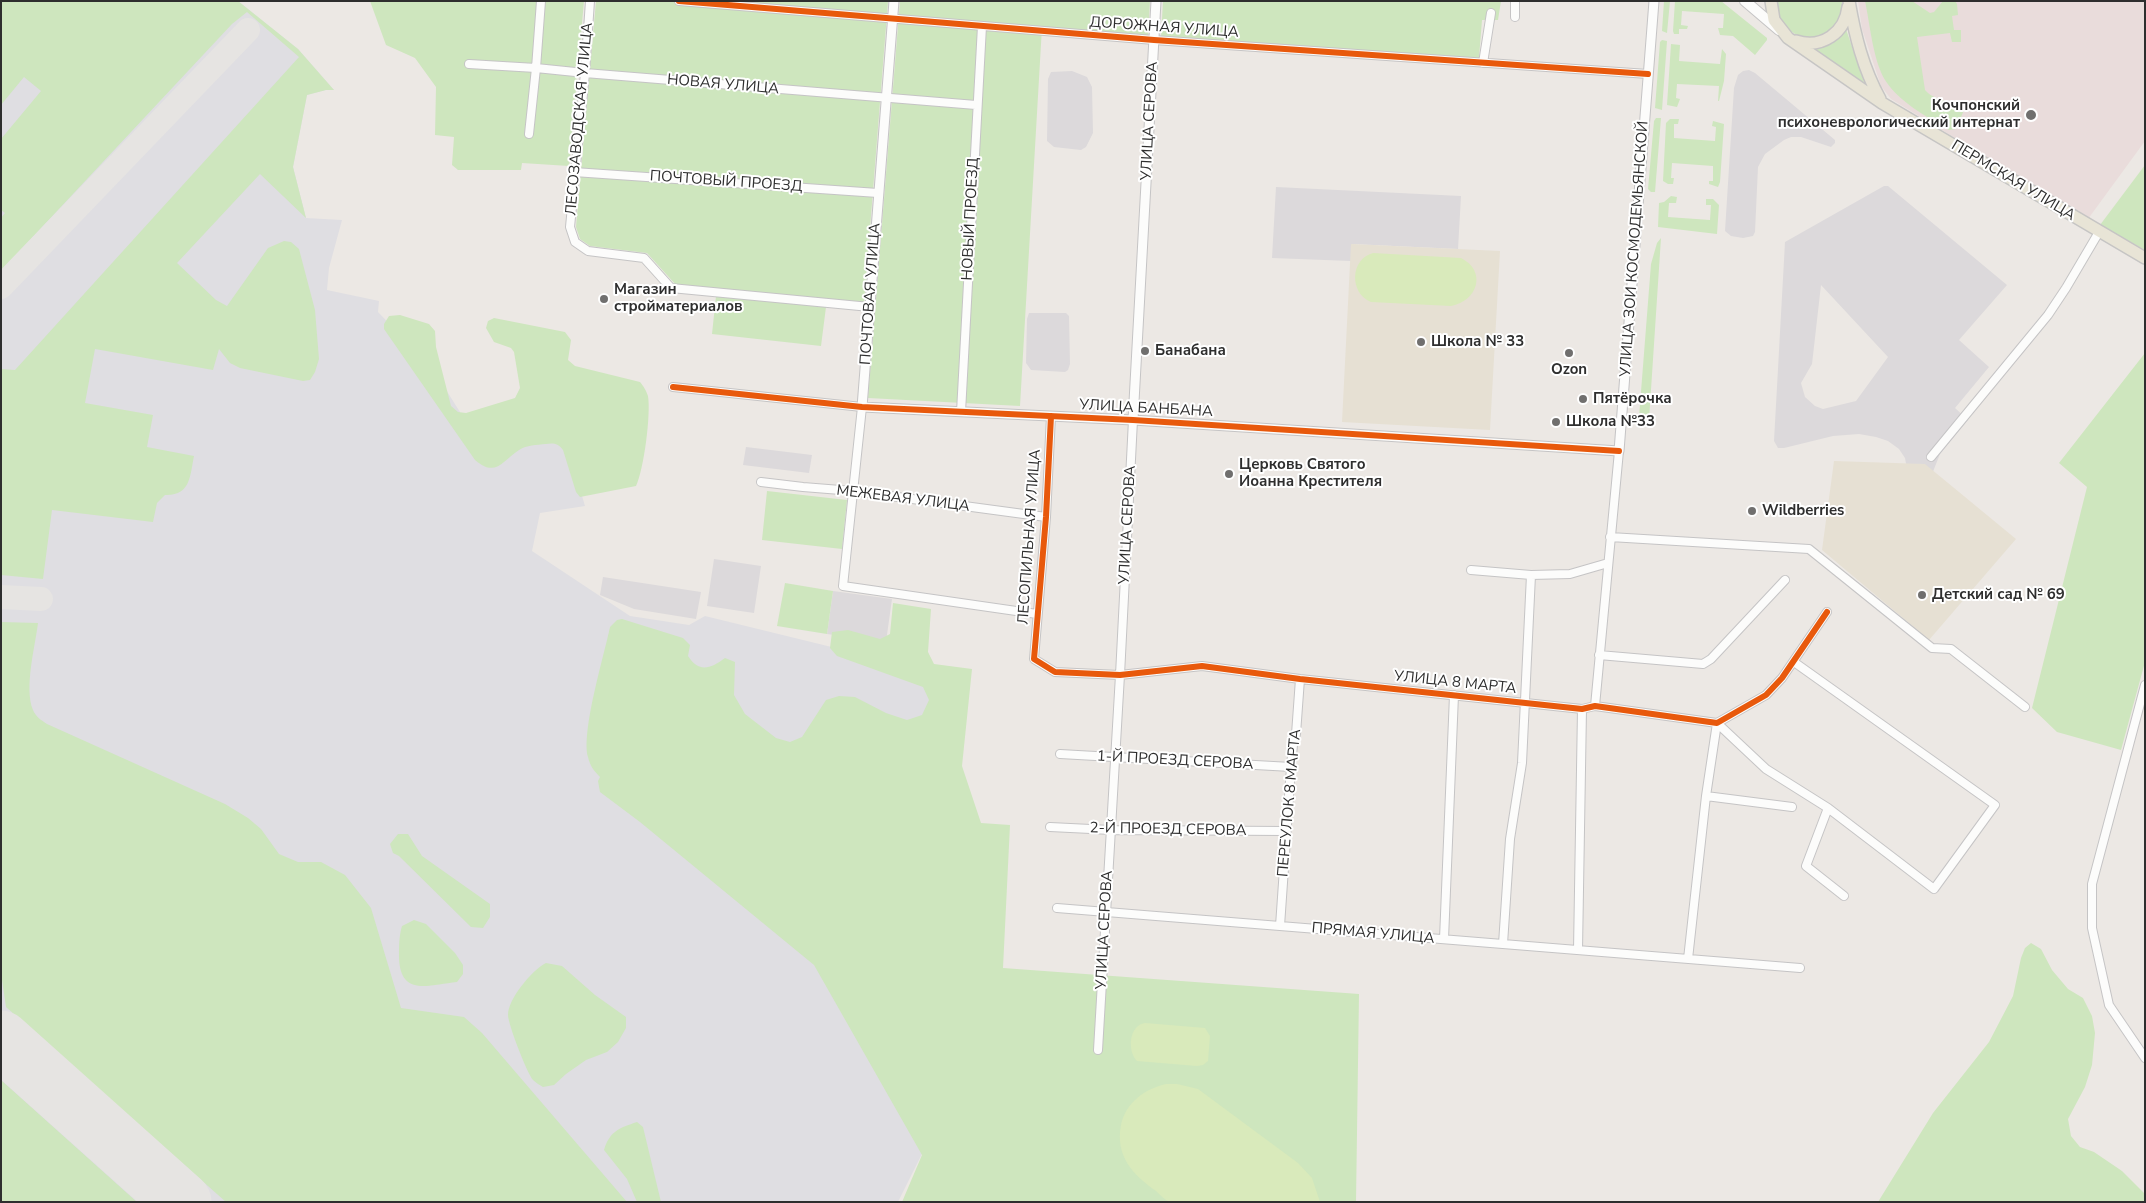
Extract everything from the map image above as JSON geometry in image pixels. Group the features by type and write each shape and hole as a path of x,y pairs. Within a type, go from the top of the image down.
{"main road":[{"path":"1745,1 1788,38 1809,44 1830,38 1844,22 1848,1"},
{"name":"ПЕРМСКАЯ УЛИЦА","path":"1771,1 1774,20 1788,38 1882,103 2145,258"},
{"path":"1848,1 1856,41 1868,78 1882,103"}],"street":[{"path":"529,134 541,1"},
{"name":"ЛЕСОЗАВОДСКАЯ УЛИЦА","path":"590,1 570,227 575,242 588,251 644,258 671,288 870,307"},
{"name":"ДОРОЖНАЯ УЛИЦА","path":"679,1 1154,40 1648,74"},
{"name":"ПОЧТОВАЯ УЛИЦА","path":"894,1 862,407 843,586 1037,614"},
{"name":"УЛИЦА СЕРОВА","path":"1098,1050 1156,1"},
{"path":"1515,1 1515,16"},
{"name":"УЛИЦА ЗОИ КОСМОДЕМЬЯНСКОЙ","path":"1595,706 1619,451 1654,1"},
{"path":"1484,63 1491,12"},
{"name":"НОВЫЙ ПРОЕЗД","path":"961,412 976,105 982,26"},
{"name":"НОВАЯ УЛИЦА","path":"469,64 976,105"},
{"name":"ПОЧТОВЫЙ ПРОЕЗД","path":"574,172 878,193"},
{"path":"1931,457 2048,315 2099,232"},
{"name":"УЛИЦА БАНБАНА","path":"673,387 862,407 1133,420 1619,451"},
{"name":"ЛЕСОПИЛЬНАЯ УЛИЦА","path":"1034,659 1046,518 1051,416"},
{"name":"МЕЖЕВАЯ УЛИЦА","path":"761,482 803,488 853,490 1046,518"},
{"path":"1610,537 1808,549 1932,648 1951,649 2025,707"},
{"path":"1471,570 1531,575 1570,574 1608,563"},
{"path":"1503,944 1510,839 1522,763 1531,575"},
{"path":"1599,654 1703,664 1711,659 1785,580"},
{"path":"1717,723 1766,695 1794,662 1827,612"},
{"name":"УЛИЦА 8 МАРТА","path":"1034,659 1055,672 1120,675 1202,666 1300,680 1582,710 1595,706 1717,723"},
{"path":"1717,723 1766,769 1828,808 1934,888 1995,804 1794,662"},
{"name":"ПЕРЕУЛОК 8 МАРТА","path":"1280,926 1291,767 1296,734 1300,680"},
{"path":"2145,685 2092,884 2092,928 2109,1005 2145,1058"},
{"path":"1444,939 1454,695"},
{"path":"1578,950 1582,710"},
{"path":"1688,959 1706,796 1717,723"},
{"name":"1-Й ПРОЕЗД СЕРОВА","path":"1060,754 1291,767"},
{"path":"1706,796 1792,807"},
{"path":"1828,808 1806,866 1844,896"},
{"name":"2-Й ПРОЕЗД СЕРОВА","path":"1050,827 1111,830 1286,831"},
{"name":"ПРЯМАЯ УЛИЦА","path":"1057,908 1800,968"}],"shaded area":[{"path":"1,1 238,1 298,49 334,90 307,95 293,167 306,218 342,220 329,268 327,290 379,301 378,312 433,369 490,460 523,441 566,442 585,506 540,513 532,551 630,616 689,625 705,616 954,677 947,729 947,1104 898,1202 1,1202"},
{"name":"Кочпонский психоневрологический интернат","path":"1858,1 2145,1 2145,141 2088,219 1891,99 1881,86 1862,29"},
{"path":"1749,70 1835,140 1835,143 1831,147 1801,137 1791,137 1765,154 1758,167 1755,232 1753,236 1743,238 1731,236 1725,231 1734,88 1738,75 1743,71"},
{"path":"1072,71 1087,77 1092,87 1093,133 1086,147 1081,150 1054,147 1047,141 1048,79 1051,72"},
{"path":"1884,186 1888,186 2007,285 1959,340 1989,367 1955,408 1968,420 1940,454 1932,474 1907,469 1905,458 1899,449 1888,441 1859,434 1833,436 1778,448 1774,441 1785,242","holes":["1821,285 1888,357 1856,401 1823,409 1815,406 1805,397 1801,383 1812,364"]},
{"path":"1276,187 1461,196 1458,249 1352,244 1351,261 1272,258"},
{"name":"Школа № 33","path":"1351,244 1500,251 1490,430 1342,422"},
{"path":"1029,313 1066,313 1069,316 1070,364 1065,372 1031,370 1026,363 1027,319"},
{"path":"746,447 812,455 809,473 743,465"},
{"name":"Детский сад № 69","path":"1834,461 1925,464 2016,539 1929,640 1822,550"},
{"path":"714,559 761,566 754,613 707,606"},
{"path":"603,577 701,592 696,619 634,609 600,595"},
{"path":"833,591 892,599 886,642 827,634"}],"green space":[{"path":"1,1 238,1 298,49 334,90 307,95 293,167 306,218 260,174 177,263 216,300 227,306 268,248 284,241 291,242 299,249 315,310 319,359 315,372 310,380 303,381 240,368 230,363 219,349 213,370 95,349 85,403 153,415 147,447 194,456 190,477 185,488 180,492 165,495 157,503 153,522 52,510 43,579 1,575 1,369 15,370 299,57 247,12 232,24 1,271 1,218 5,213 1,210 1,139 41,91 24,77 1,105"},
{"path":"370,1 584,1 569,166 522,163 521,170 458,170 452,165 454,137 435,135 436,87 415,58 386,45"},
{"path":"596,1 888,1 864,304 676,285 647,253 590,246 580,239 576,227"},
{"path":"900,1 1150,1 1148,36 1042,27 1020,406 868,398"},
{"path":"1163,1 1501,1 1498,20 1482,20 1479,58 1161,37"},
{"path":"1664,1 1670,1 1667,33 1662,31"},
{"path":"1675,1 1721,1 1767,38 1767,40 1755,55 1733,36 1720,35 1718,28 1723,28 1724,14 1682,11 1681,25 1688,26 1687,29 1679,29 1679,34 1674,34"},
{"path":"1777,1 1842,1 1840,17 1834,28 1823,35 1811,37 1799,35 1788,29 1780,17"},
{"path":"1865,1 1912,1 1930,13 1934,12 1943,1 1955,1 1958,15 1952,16 1954,30 1961,30 1961,42 1952,42 1950,33 1917,37 1925,90 1934,97 1955,104 1964,110 1956,129 1949,130 1914,108 1898,95 1885,80 1875,52"},
{"path":"1846,29 1865,85 1815,50 1833,43"},
{"path":"1662,40 1667,41 1662,110 1655,108 1660,42"},
{"path":"1671,44 1680,45 1679,61 1720,64 1722,49 1726,54 1724,81 1719,101 1719,86 1677,84 1676,98 1680,99 1677,107 1667,105"},
{"path":"1656,118 1661,118 1655,192 1651,192 1648,189 1654,121"},
{"path":"1670,119 1679,119 1678,124 1674,124 1674,138 1715,141 1716,127 1712,126 1713,121 1724,124 1720,182 1718,187 1709,184 1709,181 1713,181 1713,166 1672,163 1671,178 1674,178 1673,184 1663,181 1666,123"},
{"path":"2145,165 2145,250 2100,225"},
{"path":"1671,196 1677,197 1676,203 1669,203 1668,217 1710,220 1711,205 1706,205 1706,199 1713,199 1719,205 1717,234 1658,227 1659,203 1664,202"},
{"path":"1661,238 1649,420 1642,420 1639,417 1651,264 1657,243"},
{"path":"1373,253 1461,258 1474,270 1476,285 1468,298 1451,306 1371,302 1364,298 1359,291 1355,276 1360,262 1365,256"},
{"path":"716,296 826,307 821,346 712,334"},
{"path":"400,315 429,324 435,331 436,347 451,406 458,412 466,413 515,398 520,388 514,352 511,348 494,342 486,328 488,321 494,318 565,332 571,340 568,360 575,366 640,382 648,396 649,415 644,455 636,486 580,497 576,492 563,450 553,444 522,448 494,468 488,468 475,460 384,329 384,324 389,316"},
{"path":"2145,353 2145,662 2121,750 2057,732 2032,708 2087,487 2059,463"},
{"path":"767,491 847,500 842,549 762,540"},
{"path":"785,583 833,591 827,634 777,626"},
{"path":"893,603 931,609 928,652 934,664 972,669 962,766 981,823 1010,825 1003,968 1359,994 1356,1202 902,1202 922,1155 814,965 640,822 600,792 598,781 600,777 590,763 587,745 590,713 610,627 617,620 622,619 683,638 690,645 688,656 696,665 701,667 710,667 725,658 735,662 734,695 745,714 776,738 790,742 802,737 826,700 839,696 855,697 886,713 907,720 922,715 929,700 923,687 837,656 830,648 832,632 848,630 880,639 890,634"},
{"path":"1,622 38,623 31,667 30,690 33,710 41,720 225,804 248,818 261,829 279,854 298,862 321,862 345,875 371,908 401,1008 464,1017 482,1033 627,1202 226,1202 6,1007 1,973"},
{"path":"398,834 408,834 422,856 490,904 490,917 483,928 471,927 399,856 393,853 390,844"},
{"path":"414,920 426,924 455,953 463,965 463,974 457,982 417,986 404,978 399,957 400,934 402,926"},
{"path":"2031,943 2041,949 2052,970 2068,989 2083,998 2092,1016 2095,1033 2092,1065 2085,1087 2068,1119 2071,1136 2080,1147 2094,1152 2122,1171 2145,1194 2145,1202 1878,1202 1933,1113 1989,1042 2013,996 2021,958 2025,948"},
{"path":"546,963 562,966 595,995 626,1017 626,1028 618,1042 607,1052 586,1060 554,1085 543,1087 533,1080 527,1068 514,1038 508,1015 516,993 534,972"},
{"path":"1145,1023 1205,1028 1210,1036 1208,1061 1203,1065 1197,1066 1137,1061 1132,1051 1131,1039 1136,1028"},
{"path":"1,1080 137,1202 1,1202"},
{"path":"1166,1084 1177,1084 1198,1089 1298,1163 1312,1178 1320,1202 1177,1202 1163,1198 1140,1178 1128,1164 1123,1155 1120,1136 1121,1125 1132,1103 1151,1089"},
{"path":"637,1122 643,1127 661,1202 637,1202 627,1179 604,1150 612,1134 625,1126"}],"taxiway":[{"path":"1,287 248,30"},
{"path":"1,597 41,599"}],"runway":[{"path":"1,1040 182,1202"}],"cycle path":[{"path":"679,1 1154,40 1648,74"},
{"path":"673,387 862,407 1133,420 1619,451"},
{"path":"1051,416 1046,517 1034,659 1055,672 1120,675 1202,666 1300,679 1582,709 1595,706 1717,723 1766,695 1782,678 1827,612"}],"place":[{"name":"Кочпонский психоневрологический интернат","path":"2031,115"},
{"name":"Магазин стройматериалов","path":"604,299"},
{"name":"Школа № 33","path":"1421,342"},
{"name":"Банабана","path":"1145,351"},
{"name":"Ozon","path":"1569,353"},
{"name":"Пятёрочка","path":"1583,399"},
{"name":"Школа №33","path":"1556,422"},
{"name":"Церковь Святого Иоанна Крестителя","path":"1229,474"},
{"name":"Wildberries","path":"1752,511"},
{"name":"Детский сад № 69","path":"1922,595"}]}
